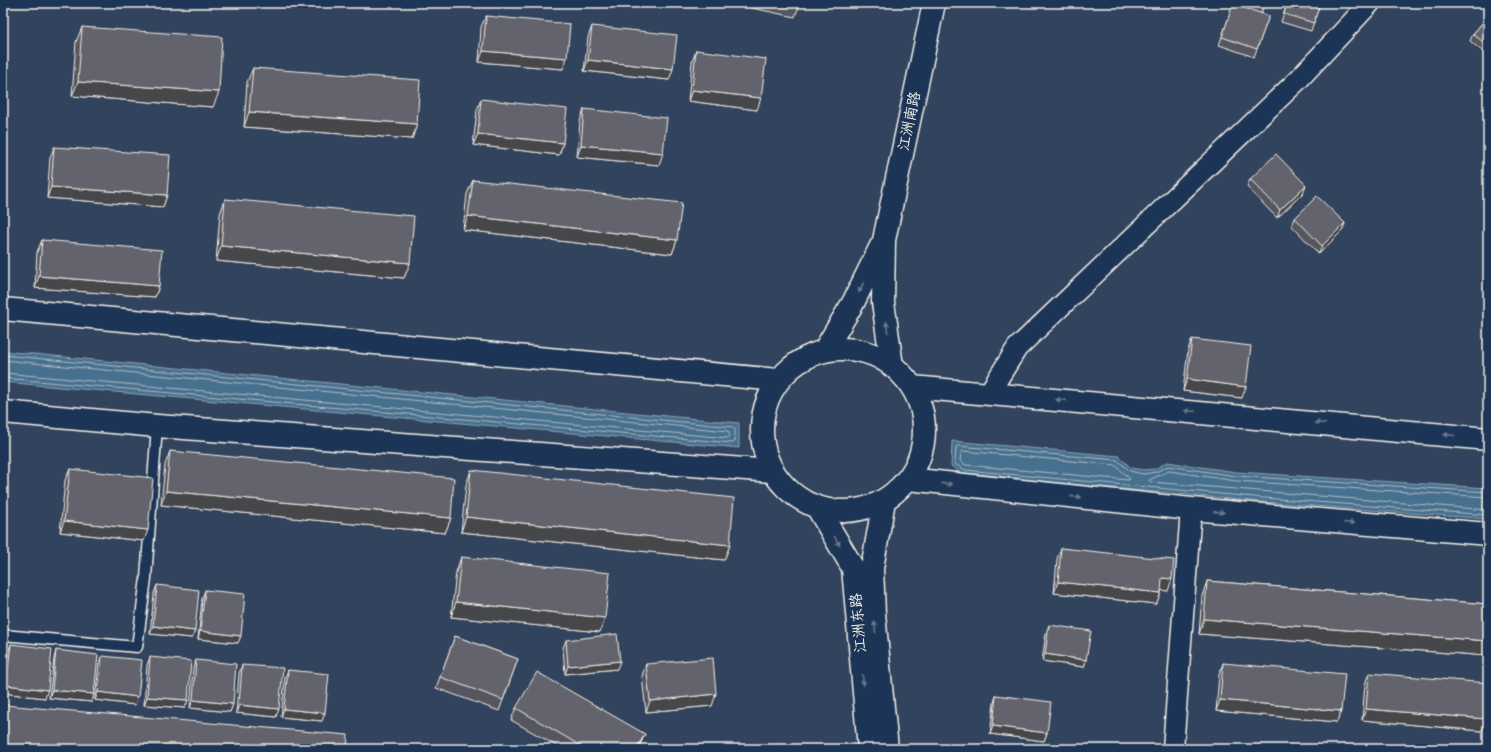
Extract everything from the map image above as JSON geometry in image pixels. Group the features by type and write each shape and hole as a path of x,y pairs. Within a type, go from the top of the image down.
{"main road":[{"name":"江洲南路","path":"884,240 934,3"},
{"path":"824,351 853,303 884,240"},
{"path":"884,240 883,302 892,366"},
{"path":"3,309 778,380"},
{"path":"841,349 860,351 877,356 892,366 912,387 919,401 923,417 925,433 922,450 917,465 908,479 897,491 884,501 868,508 851,511 834,511 817,507 801,500 784,486 772,471 765,453 762,427 763,414 769,396 778,380 791,367 806,357 824,351 841,349"},
{"path":"912,387 1488,438"},
{"path":"3,412 157,426 772,471"},
{"path":"908,479 1191,509 1488,534"},
{"name":"江洲东路","path":"884,501 872,568 874,614 887,749"},
{"name":"江洲东路","path":"817,507 853,568 869,749"}],"street":[{"path":"989,393 1017,348 1298,80 1370,3"},
{"path":"1173,749 1191,509"}],"lane":[{"path":"3,635 137,647 146,578 157,426"}],"water":[{"path":"3,351 739,423 739,448 3,382"},
{"path":"952,441 1119,456 1131,468 1143,470 1155,469 1167,462 1236,472 1488,488 1488,519 1264,502 963,474 951,466"}],"building":[{"path":"785,3 800,3 799,6"},
{"path":"1255,3 1265,3 1264,6"},
{"path":"1287,3 1320,3 1314,23 1284,14"},
{"path":"1233,4 1269,16 1257,49 1222,37"},
{"path":"486,16 570,24 567,58 483,51"},
{"path":"1488,16 1488,46 1473,34"},
{"path":"592,26 677,35 673,69 588,60"},
{"path":"82,27 222,37 219,92 78,82"},
{"path":"696,50 766,59 761,98 692,90"},
{"path":"253,68 420,80 417,124 249,112"},
{"path":"481,99 567,109 563,143 478,134"},
{"path":"584,109 667,118 663,153 581,145"},
{"path":"54,147 170,155 167,195 51,187"},
{"path":"1276,154 1306,185 1280,210 1250,179"},
{"path":"473,180 682,203 677,240 468,216"},
{"path":"1317,196 1345,223 1322,246 1295,218"},
{"path":"225,199 414,216 410,263 221,246"},
{"path":"42,240 162,250 159,286 39,276"},
{"path":"1192,339 1251,346 1246,387 1187,379"},
{"path":"170,451 454,478 451,518 166,491"},
{"path":"70,469 153,478 148,530 64,521"},
{"path":"471,470 734,498 730,545 466,517"},
{"path":"1061,548 1174,560 1172,579 1162,578 1161,593 1058,582"},
{"path":"461,557 610,573 605,618 456,602"},
{"path":"1207,581 1488,604 1488,641 1204,619"},
{"path":"157,585 199,590 195,631 153,626"},
{"path":"205,590 245,594 241,636 200,631"},
{"path":"1049,625 1091,631 1086,660 1045,654"},
{"path":"617,634 620,661 568,666 566,640"},
{"path":"455,636 518,659 503,700 440,677"},
{"path":"11,644 52,649 48,690 6,685"},
{"path":"56,650 98,655 94,694 52,690"},
{"path":"102,656 142,660 138,697 98,692"},
{"path":"150,657 191,661 188,700 147,697"},
{"path":"713,658 716,694 650,701 646,664"},
{"path":"196,660 236,664 233,704 193,700"},
{"path":"1223,663 1345,674 1341,711 1220,700"},
{"path":"242,665 283,668 279,709 239,705"},
{"path":"288,670 329,674 325,713 284,709"},
{"path":"537,672 645,734 636,749 586,749 516,708"},
{"path":"1369,673 1488,683 1486,719 1366,709"},
{"path":"996,695 1051,702 1047,733 993,726"},
{"path":"4,705 348,735 347,749 3,749"},
{"path":"1214,747 1239,749 1214,749"}]}
